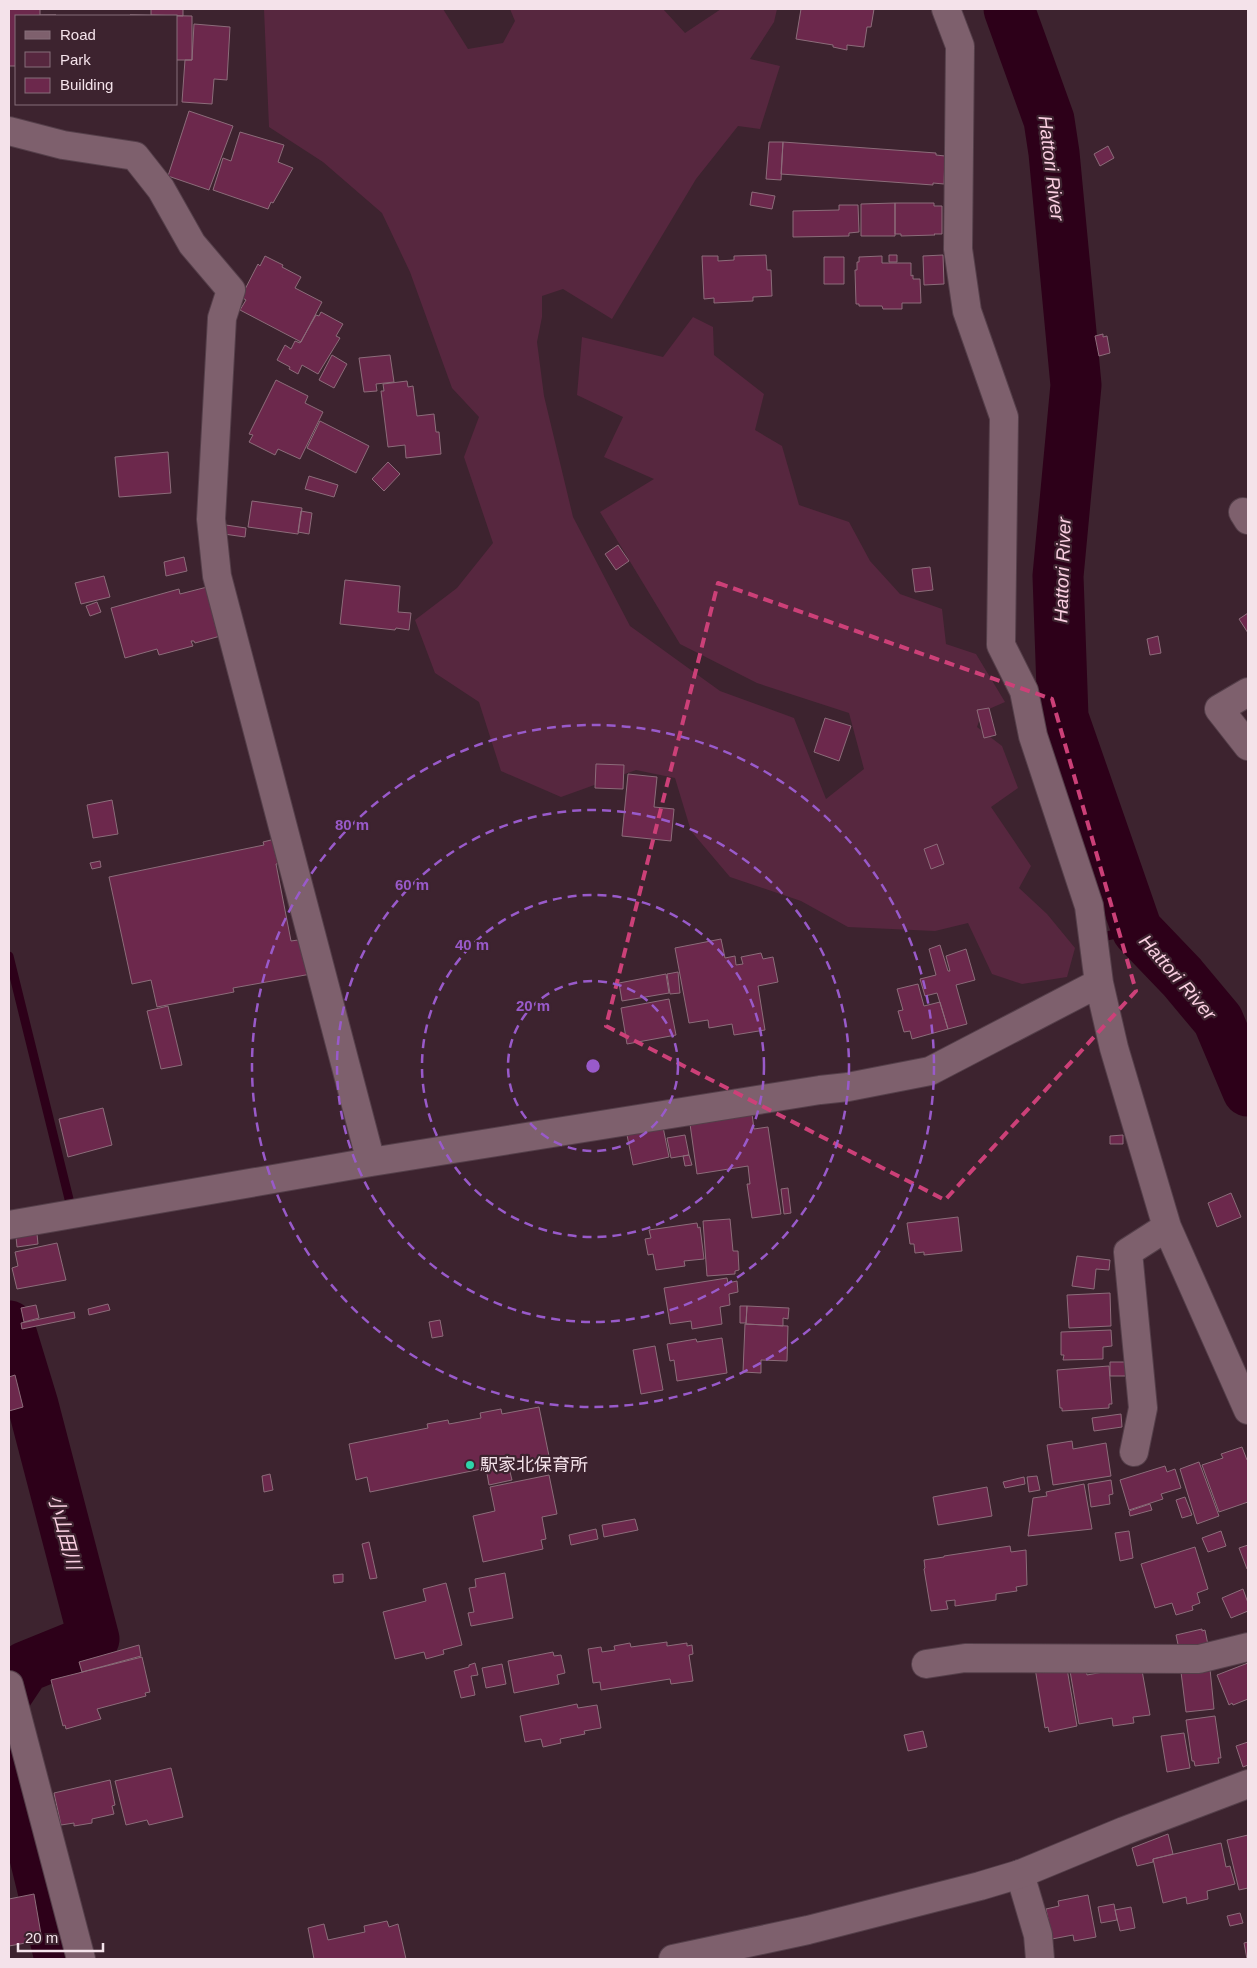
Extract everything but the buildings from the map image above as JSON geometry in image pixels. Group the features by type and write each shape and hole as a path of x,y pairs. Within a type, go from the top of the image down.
{"street":[{"path":"946,9 960,46 958,249 960,267 967,311 1004,417 1001,646 1024,691 1033,736 1089,906 1099,983 1114,1048 1167,1227 1248,1410"},
{"path":"9,131 63,146 135,156 161,189 192,244 231,290 222,318 211,519 217,576 371,1162"},
{"path":"1248,692 1219,709 1248,746"},
{"path":"9,1225 371,1162 810,1091 848,1087 930,1071 1099,983"},
{"path":"1134,1452 1143,1408 1128,1252 1167,1227"},
{"path":"926,1664 965,1658 1199,1659 1248,1646"},
{"path":"9,1685 16,1741 81,1959"},
{"path":"673,1959 808,1930 1020,1874 1124,1831 1248,1784"},
{"path":"1020,1874 1038,1935 1040,1959"}],"highlighted area":[{"path":"718,583 1052,699 1136,991 945,1200 606,1026"}],"green space":[{"path":"264,9 443,9 468,49 503,43 515,21 510,9 663,9 685,33 721,9 777,9 774,22 750,59 780,66 760,129 738,126 696,179 612,319 563,289 542,296 542,317 537,342 544,396 573,517 630,626 720,691 794,718 826,799 864,769 849,713 757,683 680,644 600,512 654,479 604,457 623,417 577,395 582,337 663,357 693,317 713,327 714,355 764,394 755,430 782,446 799,505 849,522 870,561 900,594 942,609 946,644 976,654 1005,702 982,712 977,727 1002,746 1018,788 991,807 1031,866 1019,888 1047,914 1075,948 1067,977 1022,984 992,974 968,923 935,931 848,927 801,901 730,877 691,831 675,778 636,770 561,797 501,771 479,702 435,673 415,620 457,588 493,543 464,457 479,417 452,388 410,272 382,213 323,162 269,127"}],"waterway":[{"name":"Hattori River","path":"1009,9 1049,120 1054,153 1076,385 1058,576 1063,717 1137,930 1182,977 1218,1020 1248,1091"},
{"path":"1096,938 1137,930"},
{"path":"9,956 70,1203"},
{"name":"小山田川","path":"9,1326 33,1405 94,1639 25,1667 9,1691"},
{"name":"小山田川","path":"9,1752 60,1959"}],"place":[{"name":"駅家北保育所","path":"470,1465"}]}
